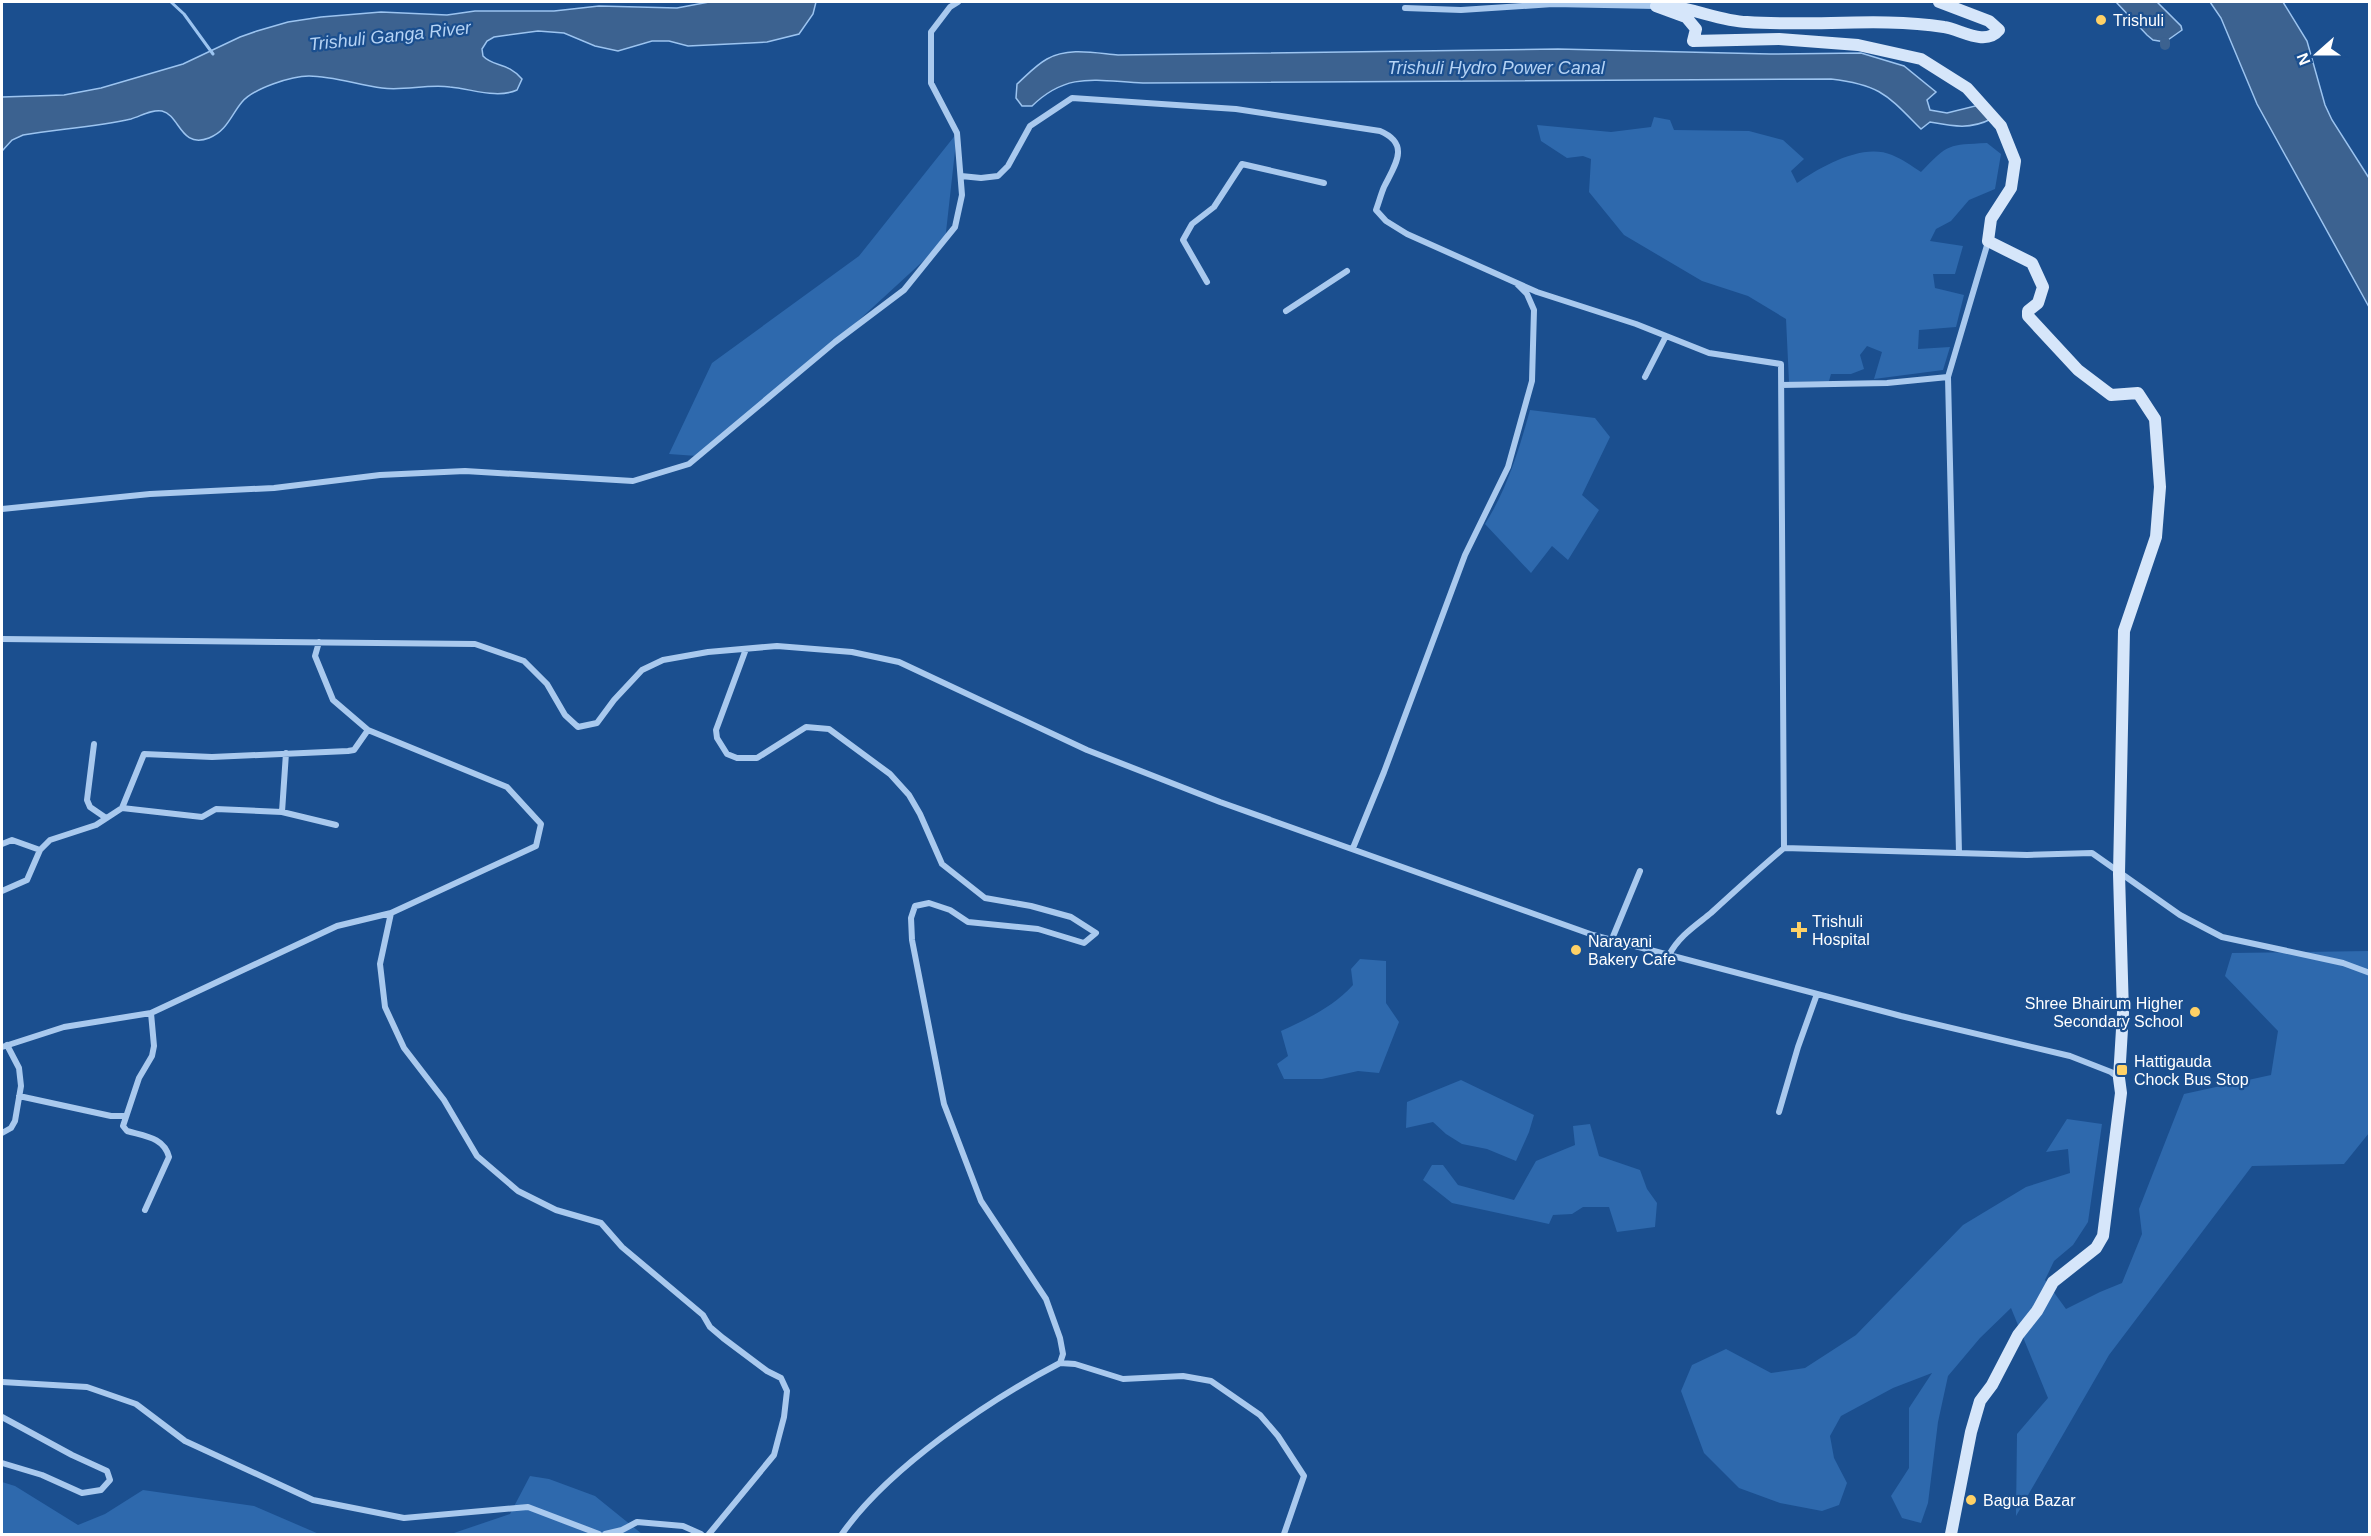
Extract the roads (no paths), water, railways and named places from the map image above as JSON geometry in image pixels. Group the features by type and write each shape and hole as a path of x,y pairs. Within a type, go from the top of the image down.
{"street":[{"path":"2,509 150,494 274,488 380,475 465,471 633,481 689,464 835,342 904,291 955,227 962,195 957,133 931,83 931,32 950,7 958,2"},
{"path":"1405,8 1461,10 1553,4 1685,7 1744,22 1945,27 1973,36 1986,37 1995,35 1999,30 1989,21 1939,2"},
{"path":"1656,6 1686,17 1696,28 1693,40 1779,39 1858,45 1921,59 1967,88 2001,126 2016,161 2011,188 1991,219 1988,241 1948,377 1959,853"},
{"path":"961,176 981,178 998,176 1008,166 1030,126 1072,98 1236,109 1380,131 1394,139 1398,159 1376,210 1386,221 1407,234 1537,292 1581,305 1709,353 1781,364 1784,848"},
{"path":"1207,282 1183,240 1192,224 1214,207 1242,164 1324,183"},
{"path":"1951,1534 1971,1432 1980,1401 1992,1385 2018,1335 2037,1311 2053,1282 2096,1248 2103,1236 2121,1093 2119,1078 2123,1013 2119,874 2124,632 2156,537 2160,487 2155,419 2138,393 2111,395 2078,370 2028,316 2028,311 2038,303 2043,287 2032,263 1988,241"},
{"path":"1286,311 1347,271"},
{"path":"1353,848 1466,555 1508,467 1532,381 1534,310 1527,294 1515,282"},
{"path":"1645,377 1665,336"},
{"path":"1781,385 1887,383 1948,377"},
{"path":"2,639 475,644 524,661 547,684 565,715 578,727 597,723 614,700 642,670 663,660 708,652 777,646 815,647 852,652 899,662 1087,750 1220,802 1593,934 1817,994 2070,1056 2111,1072 2119,1078"},
{"path":"2,1133 11,1128 15,1121 21,1086 19,1068 4,1046 64,1027 151,1013 337,926 391,913 537,846 541,824 507,787 368,730 333,700 315,656 319,642"},
{"path":"746,649 716,730 717,738 727,754 737,758 757,758 806,727 829,729 890,774 909,795 920,814 942,864 985,898 1031,906 1071,917 1096,933 1084,943 1038,929 968,922 950,910 929,903 915,906 910,918 912,940 944,1104 981,1201 1046,1299 1060,1338 1063,1354 1060,1363"},
{"path":"2,891 27,880 40,850 50,840 96,825 122,808 144,754 212,758 354,750 368,730"},
{"path":"94,744 87,800 90,807 106,818"},
{"path":"282,812 286,753"},
{"path":"122,808 202,817 216,809 282,812 336,825"},
{"path":"2,844 12,840 40,850"},
{"path":"1669,955 1690,928 1784,848 2027,855 2092,853 2180,915 2222,937 2343,963 2370,973"},
{"path":"1612,939 1640,871"},
{"path":"391,913 380,964 385,1007 404,1048 444,1100 477,1156 518,1191 556,1209 601,1223 622,1247 703,1316 710,1327 767,1371 781,1378 787,1391 784,1417 774,1455 709,1534"},
{"path":"1779,1112 1798,1047 1817,994"},
{"path":"145,1210 169,1157 167,1147 161,1141 127,1131 123,1126 139,1078 152,1056 154,1046 151,1013"},
{"path":"19,1096 111,1116 126,1116"},
{"path":"842,1534 858,1511 916,1460 969,1418 1023,1382 1060,1363 1075,1364 1123,1379 1183,1376 1211,1381 1260,1415 1278,1436 1304,1476 1284,1534"},
{"path":"2,1382 87,1387 136,1404 185,1441 313,1500 404,1518 528,1507 599,1534"},
{"path":"2,1417 107,1471 110,1480 101,1490 82,1493 42,1475 2,1463"},
{"path":"605,1534 622,1530 637,1522 683,1526 700,1534"}],"water":[{"name":"Trishuli Ganga River","path":"709,2 816,2 813,14 799,34 767,42 688,46 669,41 652,41 618,51 595,46 564,33 538,31 494,37 487,41 482,49 483,56 491,62 506,67 522,79 517,90 509,93 493,94 441,86 390,89 327,77 309,76 283,81 255,92 242,102 220,131 209,138 192,139 181,130 173,118 158,111 118,122 23,135 12,140 2,151 2,97 64,95 101,88 183,64 240,37 288,22 381,12 447,15 475,11 554,11 599,6 677,8"},
{"path":"2116,2 2157,2 2181,26 2182,30 2165,42 2153,40"},
{"path":"2210,2 2283,2 2307,41 2325,105 2369,178 2369,307 2257,104 2221,18"},
{"name":"Trishuli Hydro Power Canal","path":"1558,49 1770,54 1861,53 1904,66 1936,92 1927,100 1930,110 1947,113 1979,105 1991,119 1968,126 1930,122 1921,129 1891,100 1872,88 1831,79 1143,83 1097,80 1058,87 1032,106 1022,106 1016,98 1017,84 1035,67 1055,55 1073,52 1118,55"}],"waterway":[{"path":"171,2 184,14 213,54"}],"place":[{"name":"Trishuli","path":"2101,20"},
{"name":"Trishuli Hospital","path":"1799,930"},
{"name":"Narayani Bakery Cafe","path":"1576,950"},
{"name":"Shree Bhairum Higher Secondary School","path":"2195,1012"},
{"name":"Hattigauda Chock Bus Stop","path":"2122,1070"},
{"name":"Bagua Bazar","path":"1971,1500"}]}
